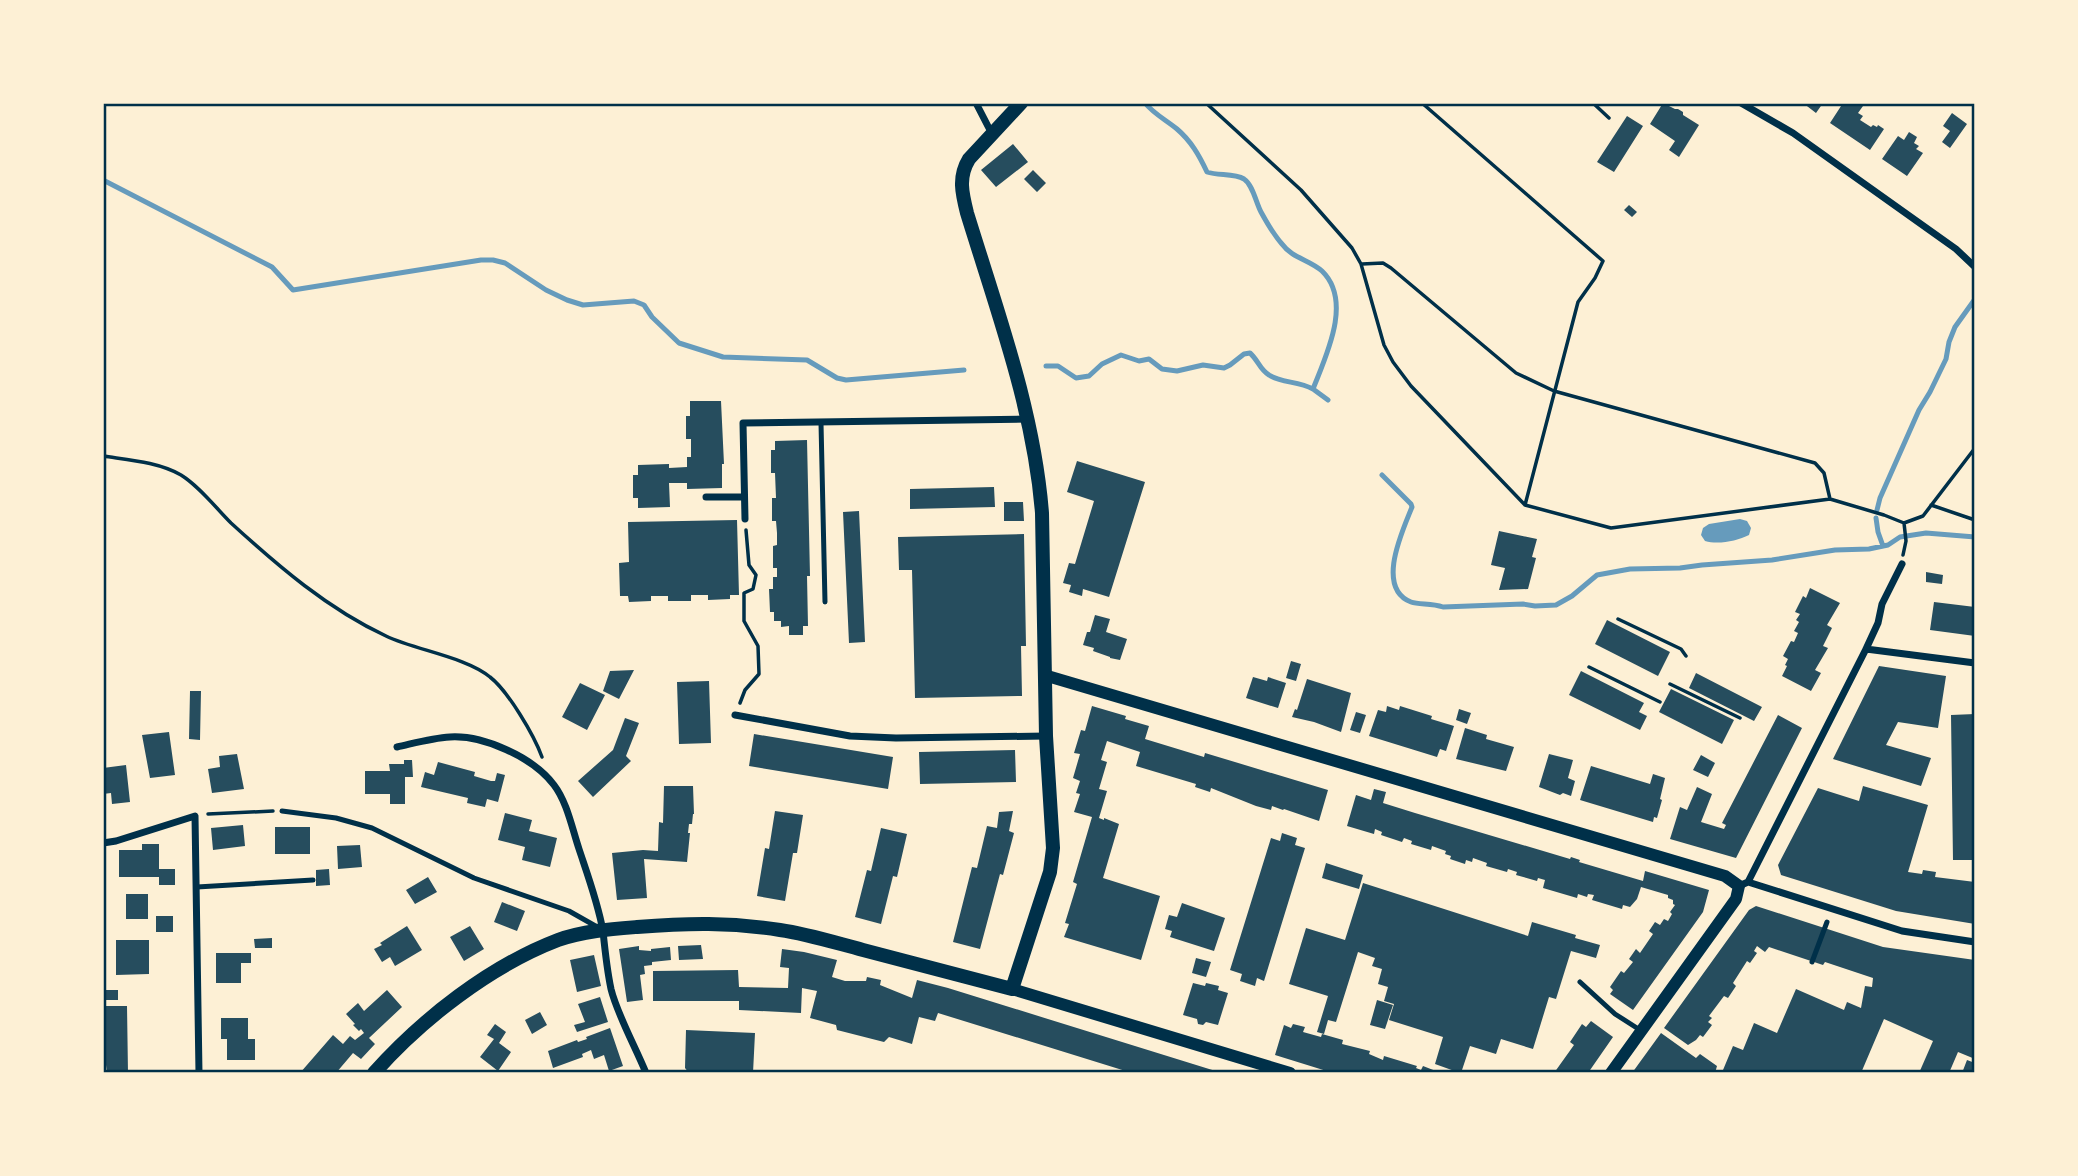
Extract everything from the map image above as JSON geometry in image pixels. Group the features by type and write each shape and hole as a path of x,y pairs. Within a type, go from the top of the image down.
{"main road":[{"path":"374,1073 393,1052 434,1017 516,959 560,939 602,930 686,923 728,923 783,930 1012,989 1050,872 1053,848 1046,736 1042,513 1039,478 1027,419 962,190 964,167 1021,103"}],"street":[{"path":"976,103 992,134"},
{"path":"1741,103 1793,132 1956,249 1975,267"},
{"path":"745,519 743,423 1027,419"},
{"path":"706,497 744,497"},
{"path":"1611,1073 1737,900 1866,649 1878,623 1882,604 1902,564"},
{"path":"1866,649 1975,663"},
{"path":"1044,675 1902,931 1975,942"},
{"path":"735,715 850,736 1046,736"},
{"path":"397,747 430,739 472,739 516,755 536,768 554,785 594,891 612,993 646,1073"},
{"path":"103,843 195,816 199,1073"},
{"path":"1012,989 1290,1073"}],"lane":[{"path":"821,423 825,602"},
{"path":"282,811 335,818 372,828 474,878 569,911 602,930"},
{"path":"197,887 313,880"},
{"path":"1812,962 1827,922"},
{"path":"1580,982 1615,1014 1641,1031"}],"path":[{"path":"1206,103 1301,190 1352,247 1361,264 1384,345 1393,362 1411,386 1525,505 1611,528 1830,499 1904,523 1923,516 1975,449"},
{"path":"1422,103 1603,261 1578,302 1525,505"},
{"path":"1593,103 1609,118"},
{"path":"1361,264 1383,263 1391,268 1516,373 1554,391 1815,463 1824,473 1830,499"},
{"path":"103,456 154,465 178,474 191,482 230,522 299,582 338,608 386,636 488,675 498,685 537,744 554,785"},
{"path":"1931,505 1975,520"},
{"path":"735,715 745,690 759,674 758,646 744,621 744,593 753,589 756,575 749,565 745,519"},
{"path":"1904,523 1906,541"},
{"path":"1618,619 1682,649 1686,656"},
{"path":"1589,667 1660,702"},
{"path":"1670,684 1740,718"},
{"path":"206,814 282,811"}],"water":[{"path":"1740,519 1747,521 1751,528 1749,535 1716,543 1705,541 1701,535 1703,528 1709,524"}],"building":[{"path":"1663,103 1683,112 1683,115 1699,125 1679,157 1669,150 1675,141 1650,124"},
{"path":"1803,103 1823,103 1816,113"},
{"path":"1843,103 1862,103 1858,113 1863,116 1860,120 1871,127 1878,125 1884,129 1870,150 1830,123"},
{"path":"1952,113 1967,124 1950,148 1942,142 1950,131 1943,126"},
{"path":"1627,116 1643,126 1614,172 1597,162"},
{"path":"1909,132 1917,137 1914,143 1919,146 1916,149 1923,153 1907,176 1882,159 1898,136 1904,140"},
{"path":"1013,144 1028,162 996,187 981,170"},
{"path":"1033,170 1046,183 1037,192 1024,179"},
{"path":"1629,205 1637,212 1632,217 1624,210"},
{"path":"690,401 721,401 724,464 722,488 687,489 687,483 669,483 670,507 638,508 638,498 633,498 633,475 638,475 638,465 669,464 669,468 687,467 687,457 691,457 691,439 686,439 686,416 690,416"},
{"path":"807,440 810,576 807,576 808,626 803,626 803,635 789,635 789,626 781,627 781,621 774,621 774,612 770,612 769,589 773,589 773,577 777,577 777,568 773,568 773,546 777,545 777,533 776,521 772,521 772,498 776,498 775,473 771,473 771,450 775,450 775,441"},
{"path":"1077,461 1145,482 1109,597 1083,589 1082,596 1069,592 1071,585 1063,583 1069,563 1075,564 1094,501 1067,492"},
{"path":"994,487 995,507 910,509 910,489"},
{"path":"1004,502 1023,502 1024,521 1004,521"},
{"path":"859,511 865,642 849,643 843,512"},
{"path":"737,520 739,595 730,595 730,599 708,600 708,595 691,595 691,601 668,601 668,596 651,596 651,601 629,602 628,596 620,596 619,563 629,562 628,522"},
{"path":"1499,531 1537,539 1532,557 1536,558 1528,589 1499,590 1505,568 1491,565"},
{"path":"1024,534 1026,646 1021,646 1022,696 915,698 912,570 899,570 898,537"},
{"path":"1926,572 1943,575 1942,584 1926,582"},
{"path":"1810,588 1840,603 1827,625 1832,628 1823,646 1828,648 1815,670 1821,673 1811,691 1782,676 1788,659 1783,656 1798,633 1794,631 1800,614 1795,612"},
{"path":"1934,602 1975,607 1975,636 1930,630"},
{"path":"1095,615 1110,619 1106,632 1127,639 1120,660 1083,645"},
{"path":"1607,620 1670,652 1658,676 1595,644"},
{"path":"1291,661 1301,664 1296,681 1286,678"},
{"path":"1879,666 1946,676 1938,728 1898,722 1886,745 1931,758 1921,786 1833,759"},
{"path":"634,670 619,699 603,691 610,671"},
{"path":"1581,671 1644,703 1639,712 1647,716 1640,730 1569,695"},
{"path":"1696,673 1762,707 1754,721 1689,688"},
{"path":"1253,677 1267,681 1268,677 1286,683 1278,708 1246,698"},
{"path":"1307,679 1351,693 1341,732 1292,717"},
{"path":"709,681 711,743 679,744 677,682"},
{"path":"580,683 605,695 587,730 562,717"},
{"path":"1671,689 1734,720 1722,744 1659,712"},
{"path":"190,691 201,691 200,740 189,739"},
{"path":"1092,706 1149,726 1145,739 1204,757 1205,753 1328,790 1319,821 1272,806 1271,810 1256,806 1211,788 1210,792 1195,787 1196,784 1136,766 1140,752 1107,741 1101,760 1107,762 1099,789 1107,791 1099,818 1119,824 1103,878 1160,896 1141,960 1064,937 1069,924 1065,923 1077,884 1073,882 1092,817 1074,812 1080,794 1076,793 1080,781 1073,778 1080,754 1074,753 1081,730 1085,731"},
{"path":"1387,706 1399,710 1400,706 1454,726 1446,751 1440,749 1437,757 1369,736 1378,710 1386,712"},
{"path":"1459,709 1471,713 1467,724 1456,720"},
{"path":"1356,712 1366,715 1360,733 1350,730"},
{"path":"1975,714 1975,860 1953,860 1951,715"},
{"path":"1778,715 1802,728 1736,858 1670,839 1680,807 1687,810 1697,787 1712,794 1701,822 1724,829 1726,825 1722,823"},
{"path":"625,718 639,723 626,756 631,761 593,797 578,781 613,750"},
{"path":"1465,728 1487,735 1486,739 1514,747 1506,771 1456,759"},
{"path":"169,732 175,775 150,778 142,735"},
{"path":"754,734 893,757 888,789 749,766"},
{"path":"1015,750 1016,782 920,784 919,752"},
{"path":"237,754 244,789 212,793 208,769 220,767 219,756"},
{"path":"1549,754 1573,760 1568,778 1575,781 1571,796 1539,787"},
{"path":"1701,755 1715,763 1708,777 1693,770"},
{"path":"404,760 412,760 413,777 405,777 405,804 390,804 390,794 365,794 365,771 390,771 389,764 404,764"},
{"path":"438,762 475,772 474,776 491,781 495,781 497,773 505,775 498,802 487,799 485,807 467,803 468,798 421,787 425,772 434,775"},
{"path":"126,765 130,802 112,804 111,793 103,794 103,768"},
{"path":"1591,766 1650,784 1653,774 1665,778 1657,818 1654,817 1653,822 1580,800"},
{"path":"664,786 693,786 694,814 692,824 689,824 687,862 644,859 647,898 617,900 612,853 658,851 659,822 663,823"},
{"path":"1863,786 1928,805 1908,872 1922,874 1923,870 1936,872 1935,877 1975,882 1975,924 1896,911 1781,875 1778,865 1818,788 1859,801"},
{"path":"1374,789 1386,792 1383,803 1415,813 1570,859 1571,857 1580,860 1579,862 1643,881 1645,871 1709,890 1703,912 1633,1010 1610,994 1613,990 1610,987 1621,971 1624,973 1633,962 1629,959 1636,949 1640,953 1653,934 1649,931 1655,922 1660,925 1664,919 1668,921 1675,905 1668,895 1641,887 1637,899 1630,907 1623,905 1622,909 1592,900 1594,895 1588,894 1587,897 1578,894 1577,898 1543,888 1545,880 1538,878 1537,881 1516,875 1517,872 1508,869 1507,872 1486,866 1487,863 1473,858 1472,862 1466,860 1465,864 1450,859 1451,856 1445,854 1446,851 1432,846 1431,850 1411,844 1412,841 1404,838 1402,842 1381,835 1382,832 1375,829 1374,834 1347,826 1356,795 1371,800"},
{"path":"775,811 803,815 785,901 757,896 765,848 769,849"},
{"path":"1013,811 1009,831 1014,833 980,949 953,942 972,867 977,868 987,826 997,828 999,812"},
{"path":"505,813 532,820 529,831 557,838 550,867 522,860 525,847 498,840"},
{"path":"243,825 245,846 213,850 211,828"},
{"path":"275,827 310,827 310,854 275,854"},
{"path":"881,828 907,834 897,877 893,876 881,924 855,917 867,870 871,871"},
{"path":"1282,833 1297,838 1295,845 1305,848 1264,981 1257,978 1255,986 1240,981 1242,974 1230,970 1271,838 1280,841"},
{"path":"142,844 159,844 159,869 175,869 175,885 159,885 159,877 119,877 119,850 142,850"},
{"path":"360,845 362,867 338,869 337,846"},
{"path":"1326,863 1363,875 1359,889 1322,878"},
{"path":"329,869 330,885 316,886 316,870"},
{"path":"428,877 437,892 415,904 406,890"},
{"path":"1363,883 1528,936 1532,922 1600,945 1596,958 1571,951 1556,999 1549,997 1533,1049 1501,1039 1496,1054 1470,1046 1460,1073 1435,1064 1443,1037 1389,1020 1394,1004 1384,1001 1388,987 1378,984 1382,969 1372,966 1375,958 1358,952 1336,1022 1328,1020 1324,1034 1317,1032 1328,996 1289,984 1306,928 1345,940"},
{"path":"126,894 148,894 148,919 126,919"},
{"path":"502,902 525,911 517,931 494,922"},
{"path":"1182,903 1225,918 1214,951 1170,937 1172,931 1165,929 1169,915 1177,917"},
{"path":"1756,906 1883,947 1975,960 1975,1059 1958,1052 1949,1073 1919,1073 1933,1041 1884,1019 1861,1073 1729,1073 1723,1070 1733,1046 1743,1050 1754,1023 1777,1033 1796,989 1844,1010 1847,1002 1861,1008 1865,986 1872,987 1873,978 1769,947 1765,952 1757,946 1754,951 1757,953 1750,963 1747,961 1733,983 1736,986 1728,998 1724,996 1709,1016 1712,1018 1708,1022 1712,1025 1703,1037 1700,1035 1688,1045 1664,1028 1749,910"},
{"path":"156,916 173,916 173,932 156,932"},
{"path":"407,926 422,950 395,966 390,957 382,962 374,949"},
{"path":"470,926 484,949 464,961 450,937"},
{"path":"272,938 272,948 255,948 254,939"},
{"path":"116,940 149,940 149,974 116,975"},
{"path":"701,945 703,959 679,960 678,946"},
{"path":"639,946 639,950 651,951 670,947 671,960 652,962 652,965 644,966 645,974 640,975 643,1000 627,1002 619,949"},
{"path":"782,949 837,960 832,977 845,981 866,981 867,977 881,980 880,985 912,998 917,980 1222,1073 1132,1073 938,1013 935,1021 919,1017 912,1044 889,1037 884,1042 837,1030 836,1025 810,1018 817,991 802,988 801,1013 739,1010 739,1001 653,1001 653,971 738,970 739,987 788,988 789,968 780,967"},
{"path":"216,953 251,953 251,963 241,963 241,983 216,983"},
{"path":"594,955 601,986 577,992 570,960"},
{"path":"1196,958 1211,962 1206,977 1192,973"},
{"path":"1193,983 1219,986 1218,990 1228,993 1218,1025 1206,1022 1203,1025 1198,1024 1197,1019 1183,1015"},
{"path":"103,990 118,990 118,1000 103,1000"},
{"path":"387,990 402,1007 369,1038 375,1044 361,1059 353,1053 336,1073 300,1073 333,1035 343,1044 350,1036 355,1040 364,1033 353,1025 355,1024 346,1014 358,1003 364,1011"},
{"path":"600,997 608,1022 577,1032 574,1025 585,1022 578,1004"},
{"path":"1377,1000 1393,1005 1385,1029 1370,1025"},
{"path":"106,1006 127,1006 128,1073 107,1073 106,1065 103,1065 103,1051 106,1051"},
{"path":"540,1012 547,1025 532,1034 525,1020"},
{"path":"221,1018 248,1018 248,1039 255,1039 255,1060 227,1060 227,1039 221,1039"},
{"path":"1591,1021 1613,1037 1588,1073 1554,1073 1574,1045 1570,1042 1582,1024 1586,1027"},
{"path":"495,1024 506,1032 499,1043 511,1052 498,1071 480,1057 494,1039 487,1035"},
{"path":"1293,1024 1305,1027 1303,1032 1343,1040 1342,1044 1370,1051 1369,1054 1383,1060 1384,1056 1417,1066 1416,1068 1421,1070 1423,1066 1441,1073 1333,1073 1275,1055 1284,1025 1291,1028"},
{"path":"610,1028 623,1066 609,1071 604,1055 594,1059 591,1050 582,1054 583,1057 553,1068 548,1051 587,1039 586,1037"},
{"path":"686,1030 755,1033 753,1073 689,1073 685,1068"},
{"path":"1661,1033 1696,1058 1700,1054 1717,1066 1715,1073 1632,1073"},
{"path":"1967,1060 1975,1063 1975,1073 1962,1073"}],"waterway":[{"path":"1145,103 1186,138 1207,172 1244,179 1271,229 1286,249 1322,271 1331,283 1336,297 1334,329 1313,389 1328,400"},
{"path":"103,180 272,267 293,290 493,260 505,263 546,290 583,305 634,301 644,305 652,317 679,343 723,357 807,360 837,378 846,380 964,370"},
{"path":"1877,510 1919,410 1946,359 1955,327 1975,299"},
{"path":"1046,366 1058,366 1076,378 1089,376 1102,364 1121,355 1139,361 1149,359 1162,369 1177,371 1203,365 1224,368 1244,354 1250,353 1269,375 1313,389"},
{"path":"1382,475 1412,507 1398,543 1393,572 1400,595 1411,602 1443,607 1556,605 1572,596 1597,575 1630,569 1680,568 1772,560 1835,550 1869,549 1888,545 1900,537 1926,533 1975,537"},
{"path":"1876,518 1883,546"}]}
